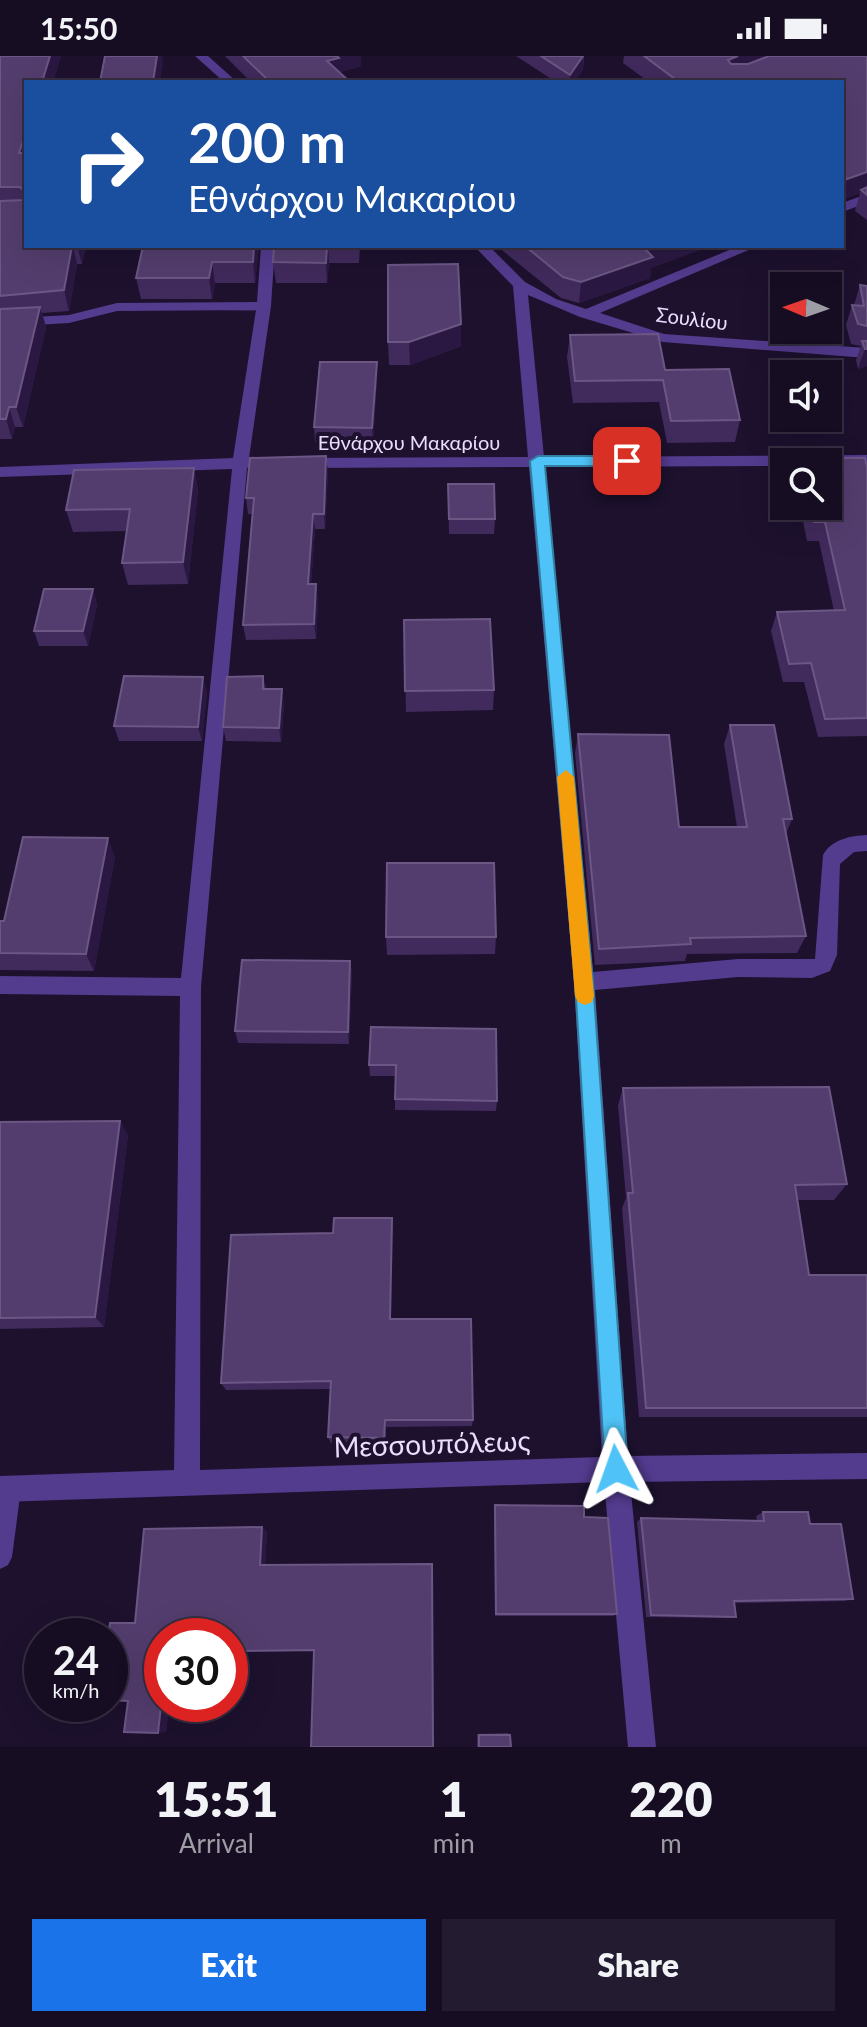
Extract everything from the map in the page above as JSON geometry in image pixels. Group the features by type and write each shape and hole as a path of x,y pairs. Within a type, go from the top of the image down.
{"street":[{"path":"201,56 229,80"},
{"path":"844,207 867,198"},
{"path":"187,1482 191,987 240,463 264,306 268,248"},
{"name":"Σουλίου","path":"483,248 520,285 585,314 663,338 867,353"},
{"path":"585,314 746,248"},
{"path":"520,285 584,982 616,1469 642,1747"},
{"path":"0,323 69,319 117,307 264,306"},
{"name":"Εθνάρχου Μακαρίου","path":"0,472 240,463 867,460"},
{"path":"584,982 738,968 812,969 823,965 827,955 830,864 833,855 850,844 867,843"},
{"path":"0,985 191,987"},
{"name":"Μεσσουπόλεως","path":"4,1489 616,1469 867,1466"}],"lane":[{"path":"0,1557 4,1489"}],"building":[{"path":"0,56 50,56 43,80 24,80 24,138 19,153 24,153 24,248 72,248 64,290 0,296 0,201 23,200 23,190 20,187 0,187"},
{"path":"105,56 157,56 153,80 100,80"},
{"path":"243,56 337,56 339,58 327,61 348,80 268,80"},
{"path":"541,56 583,56 570,75"},
{"path":"644,56 738,56 728,60 731,64 748,64 769,56 867,56 867,172 847,179 844,176 844,80 676,80"},
{"path":"143,248 254,248 253,262 212,262 209,278 136,278"},
{"path":"274,248 327,248 326,263 273,262"},
{"path":"527,248 652,248 646,250 653,257 581,282 563,277"},
{"path":"458,264 461,324 409,342 388,342 388,265"},
{"path":"860,285 867,286 867,326 858,324 852,305 864,306"},
{"path":"40,307 16,407 9,407 6,419 0,419 0,309"},
{"path":"658,334 665,370 729,369 740,420 671,421 663,380 575,381 570,335"},
{"path":"320,362 377,362 372,428 314,427"},
{"path":"326,456 324,514 313,514 308,584 316,584 314,624 243,625 254,498 246,498 250,458"},
{"path":"842,458 865,458 867,718 825,719 811,663 789,664 777,612 845,610 825,522 814,522 842,520"},
{"path":"194,468 183,562 122,563 130,509 66,510 74,470"},
{"path":"448,484 494,484 495,519 449,519"},
{"path":"44,589 93,589 83,631 34,631"},
{"path":"490,619 494,690 405,691 404,620"},
{"path":"124,676 203,677 198,727 114,726"},
{"path":"263,676 263,689 282,689 279,728 223,727 227,677"},
{"path":"730,725 774,725 792,819 783,819 806,936 690,938 691,944 599,949 578,734 669,735 679,827 747,827"},
{"path":"23,837 108,838 86,954 0,953 0,921 4,921"},
{"path":"387,863 494,863 496,937 386,937"},
{"path":"242,960 350,961 348,1032 235,1031"},
{"path":"371,1027 496,1029 497,1101 395,1099 396,1065 369,1065"},
{"path":"829,1087 847,1184 795,1185 809,1275 867,1275 867,1408 646,1408 628,1193 633,1193 623,1088"},
{"path":"120,1121 95,1317 0,1318 0,1122"},
{"path":"334,1218 392,1218 390,1319 471,1319 473,1420 385,1420 384,1438 328,1437 331,1381 221,1383 231,1235 333,1233"},
{"path":"495,1505 584,1506 584,1517 608,1518 617,1614 496,1614"},
{"path":"763,1512 808,1512 810,1524 841,1524 853,1599 734,1601 736,1617 651,1615 641,1518 764,1521"},
{"path":"262,1527 260,1565 432,1564 433,1747 311,1747 314,1650 248,1651 248,1618 144,1618 144,1722 159,1722 158,1733 124,1732 125,1722 128,1722 128,1623 135,1623 144,1529"},
{"path":"479,1735 510,1735 511,1747 479,1747"}],"slow traffic":[{"path":"566,777 585,996"}],"route":[{"path":"616,1469 584,982 538,461 627,461"}]}
